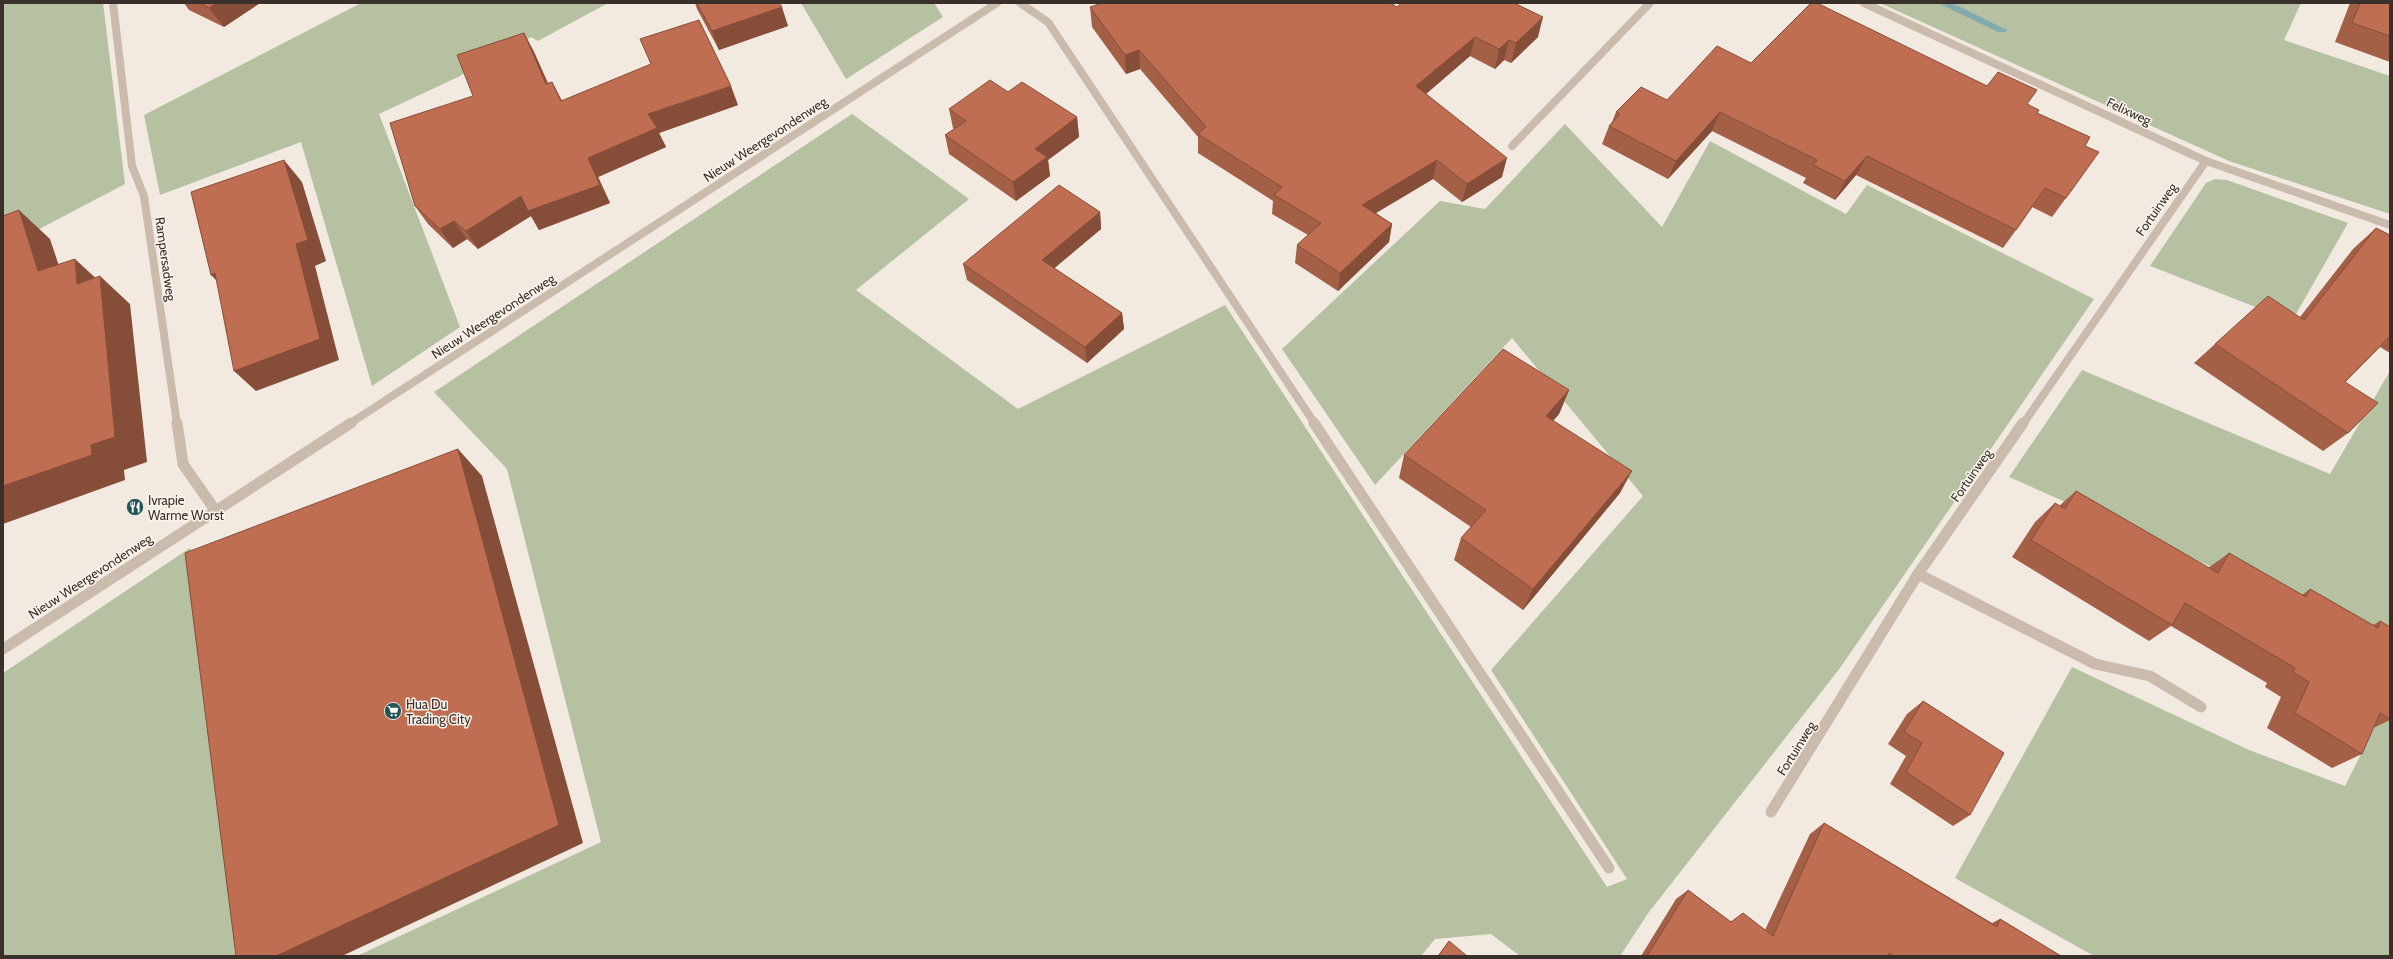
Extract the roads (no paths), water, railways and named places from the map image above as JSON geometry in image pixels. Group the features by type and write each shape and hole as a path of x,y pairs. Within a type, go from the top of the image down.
{"street":[{"name":"Rampersadweg","path":"113,3 132,166 144,196 183,464 215,510"},
{"name":"Nieuw Weergevondenweg","path":"3,649 215,510 504,325 997,3"},
{"path":"1020,3 1048,22 1609,868"},
{"path":"1512,146 1650,3"},
{"name":"Felixweg","path":"1864,3 2206,161 2390,225"},
{"name":"Fortuinweg","path":"1771,812 1918,574 2206,161"},
{"path":"1918,574 2095,664 2150,676 2201,707"}],"waterway":[{"path":"1943,3 2002,30"}],"place":[{"name":"Ivrapie Warme Worst","path":"135,507"},
{"name":"Hua Du Trading City","path":"393,711"}]}
